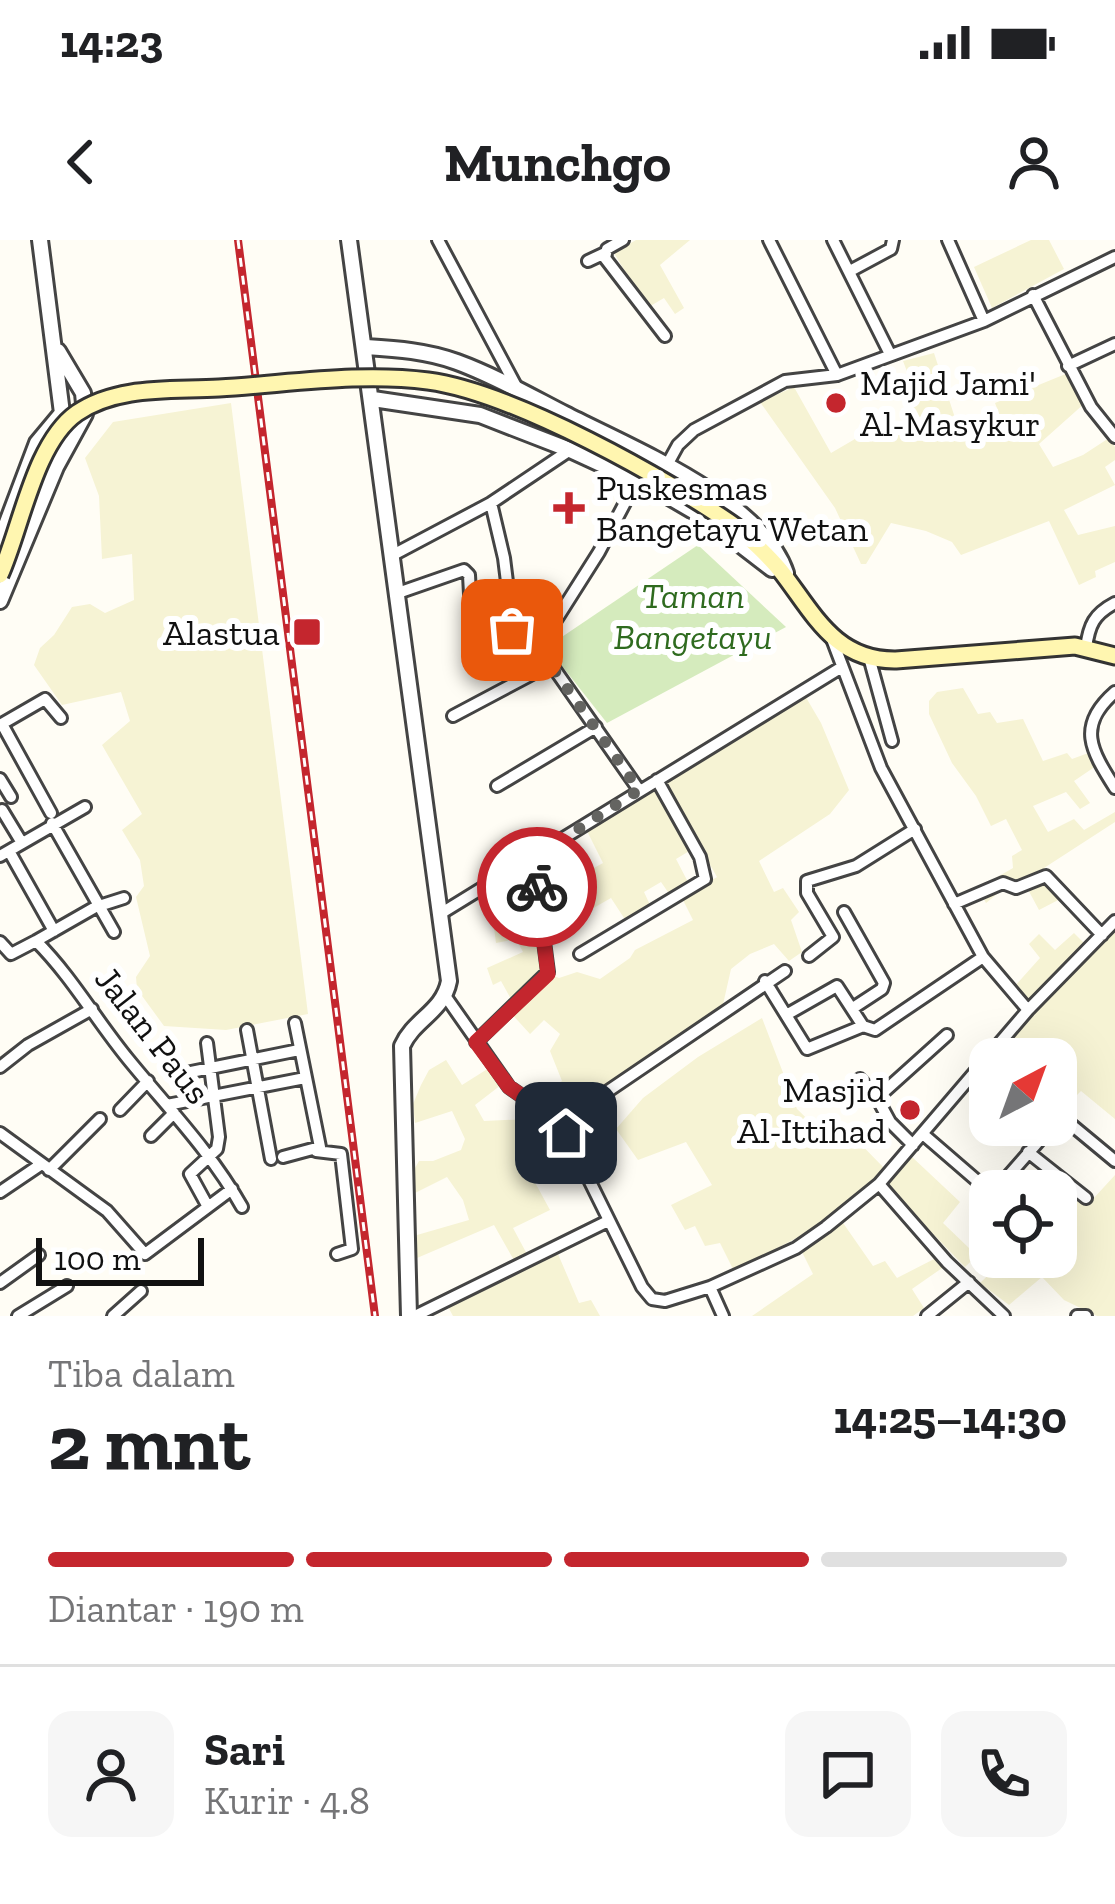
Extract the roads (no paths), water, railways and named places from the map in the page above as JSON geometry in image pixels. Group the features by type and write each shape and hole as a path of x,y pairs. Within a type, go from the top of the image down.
{"main road":[{"path":"0,575 50,445 76,413 132,392 394,378 463,388 531,415 649,473 739,529 845,649 883,660 1086,648 1115,656"}],"street":[{"path":"40,240 62,413"},
{"path":"349,240 448,981 446,997 407,1035 402,1046 412,1316 608,1221"},
{"path":"438,240 517,388"},
{"path":"588,261 623,240"},
{"path":"769,240 837,375"},
{"path":"833,240 890,354"},
{"path":"850,272 889,250 893,240"},
{"path":"953,242 984,321"},
{"path":"605,254 664,336"},
{"path":"667,465 686,436 785,381 837,375 984,321 1115,257"},
{"path":"1034,296 1091,407 1115,437"},
{"path":"1068,366 1115,344"},
{"path":"0,602 56,467 84,418 83,393 56,347"},
{"path":"366,347 453,360 667,465 756,529 783,564 790,584"},
{"path":"0,541 37,442 83,393"},
{"path":"373,399 480,415 570,450 706,518 790,584"},
{"path":"391,556 491,503 570,450"},
{"path":"542,642 599,552 637,480"},
{"path":"491,503 504,558 512,630"},
{"path":"395,594 464,570 469,575 472,632 478,644 489,644 512,630"},
{"path":"1086,648 1090,623 1115,603"},
{"path":"512,630 542,642 550,664 639,790"},
{"path":"831,637 869,744 914,830 983,957 1028,1010"},
{"path":"869,657 892,741"},
{"path":"453,716 550,664"},
{"path":"440,914 842,667"},
{"path":"1115,692 1094,714 1091,737 1115,788"},
{"path":"62,718 46,699 1,724 114,932"},
{"path":"496,786 596,727"},
{"path":"0,778 11,797"},
{"path":"580,954 705,879 700,857 657,780"},
{"path":"54,931 4,854 52,818 85,807"},
{"path":"2,810 22,842"},
{"path":"808,956 832,937 807,893 807,881 856,866 914,830"},
{"path":"476,1042 548,972 533,858"},
{"path":"954,904 1003,883 1016,888 1046,876 1102,935"},
{"path":"1,967 11,954 99,906 124,898"},
{"path":"844,911 884,983 853,1009"},
{"path":"1009,1038 1028,1010 1115,921"},
{"path":"0,941 11,954"},
{"name":"Jalan Paus","path":"36,941 211,1156 242,1207"},
{"path":"765,981 807,1049 863,1026 875,1030 983,957"},
{"path":"561,1123 784,971"},
{"path":"786,1015 837,986 863,1026"},
{"path":"446,997 509,1087 561,1123 652,1299 665,1301 710,1287 806,1243 879,1184 969,1089"},
{"path":"0,1067 28,1045 92,1009"},
{"path":"295,1023 321,1144 316,1151"},
{"path":"247,1030 277,1158 316,1151 341,1154 352,1249 337,1255"},
{"path":"877,1098 947,1035"},
{"path":"207,1043 219,1137 217,1149 190,1174 207,1205"},
{"path":"186,1073 299,1049"},
{"path":"151,1136 170,1109 305,1078"},
{"path":"860,1079 913,1145"},
{"path":"120,1110 148,1082"},
{"path":"0,1192 45,1167 100,1119"},
{"path":"1077,1129 1115,1161"},
{"path":"0,1133 107,1211 146,1254 232,1189"},
{"path":"924,1135 969,1173"},
{"path":"1012,1170 1033,1146"},
{"path":"1028,1152 1086,1198"},
{"path":"879,1184 1004,1316"},
{"path":"0,1283 39,1255"},
{"path":"927,1316 969,1282"},
{"path":"18,1316 67,1286"},
{"path":"710,1287 723,1316"},
{"path":"113,1316 141,1292"}],"railway":[{"path":"238,240 375,1316"}],"place":[{"name":"Majid Jami' Al-Masykur","path":"836,403"},
{"name":"Puskesmas Bangetayu Wetan","path":"569,508"},
{"name":"Alastua","path":"307,632"},
{"name":"Masjid Al-Ittihad","path":"910,1110"}],"park label":[{"name":"Taman Bangetayu","path":"693,616"}]}
